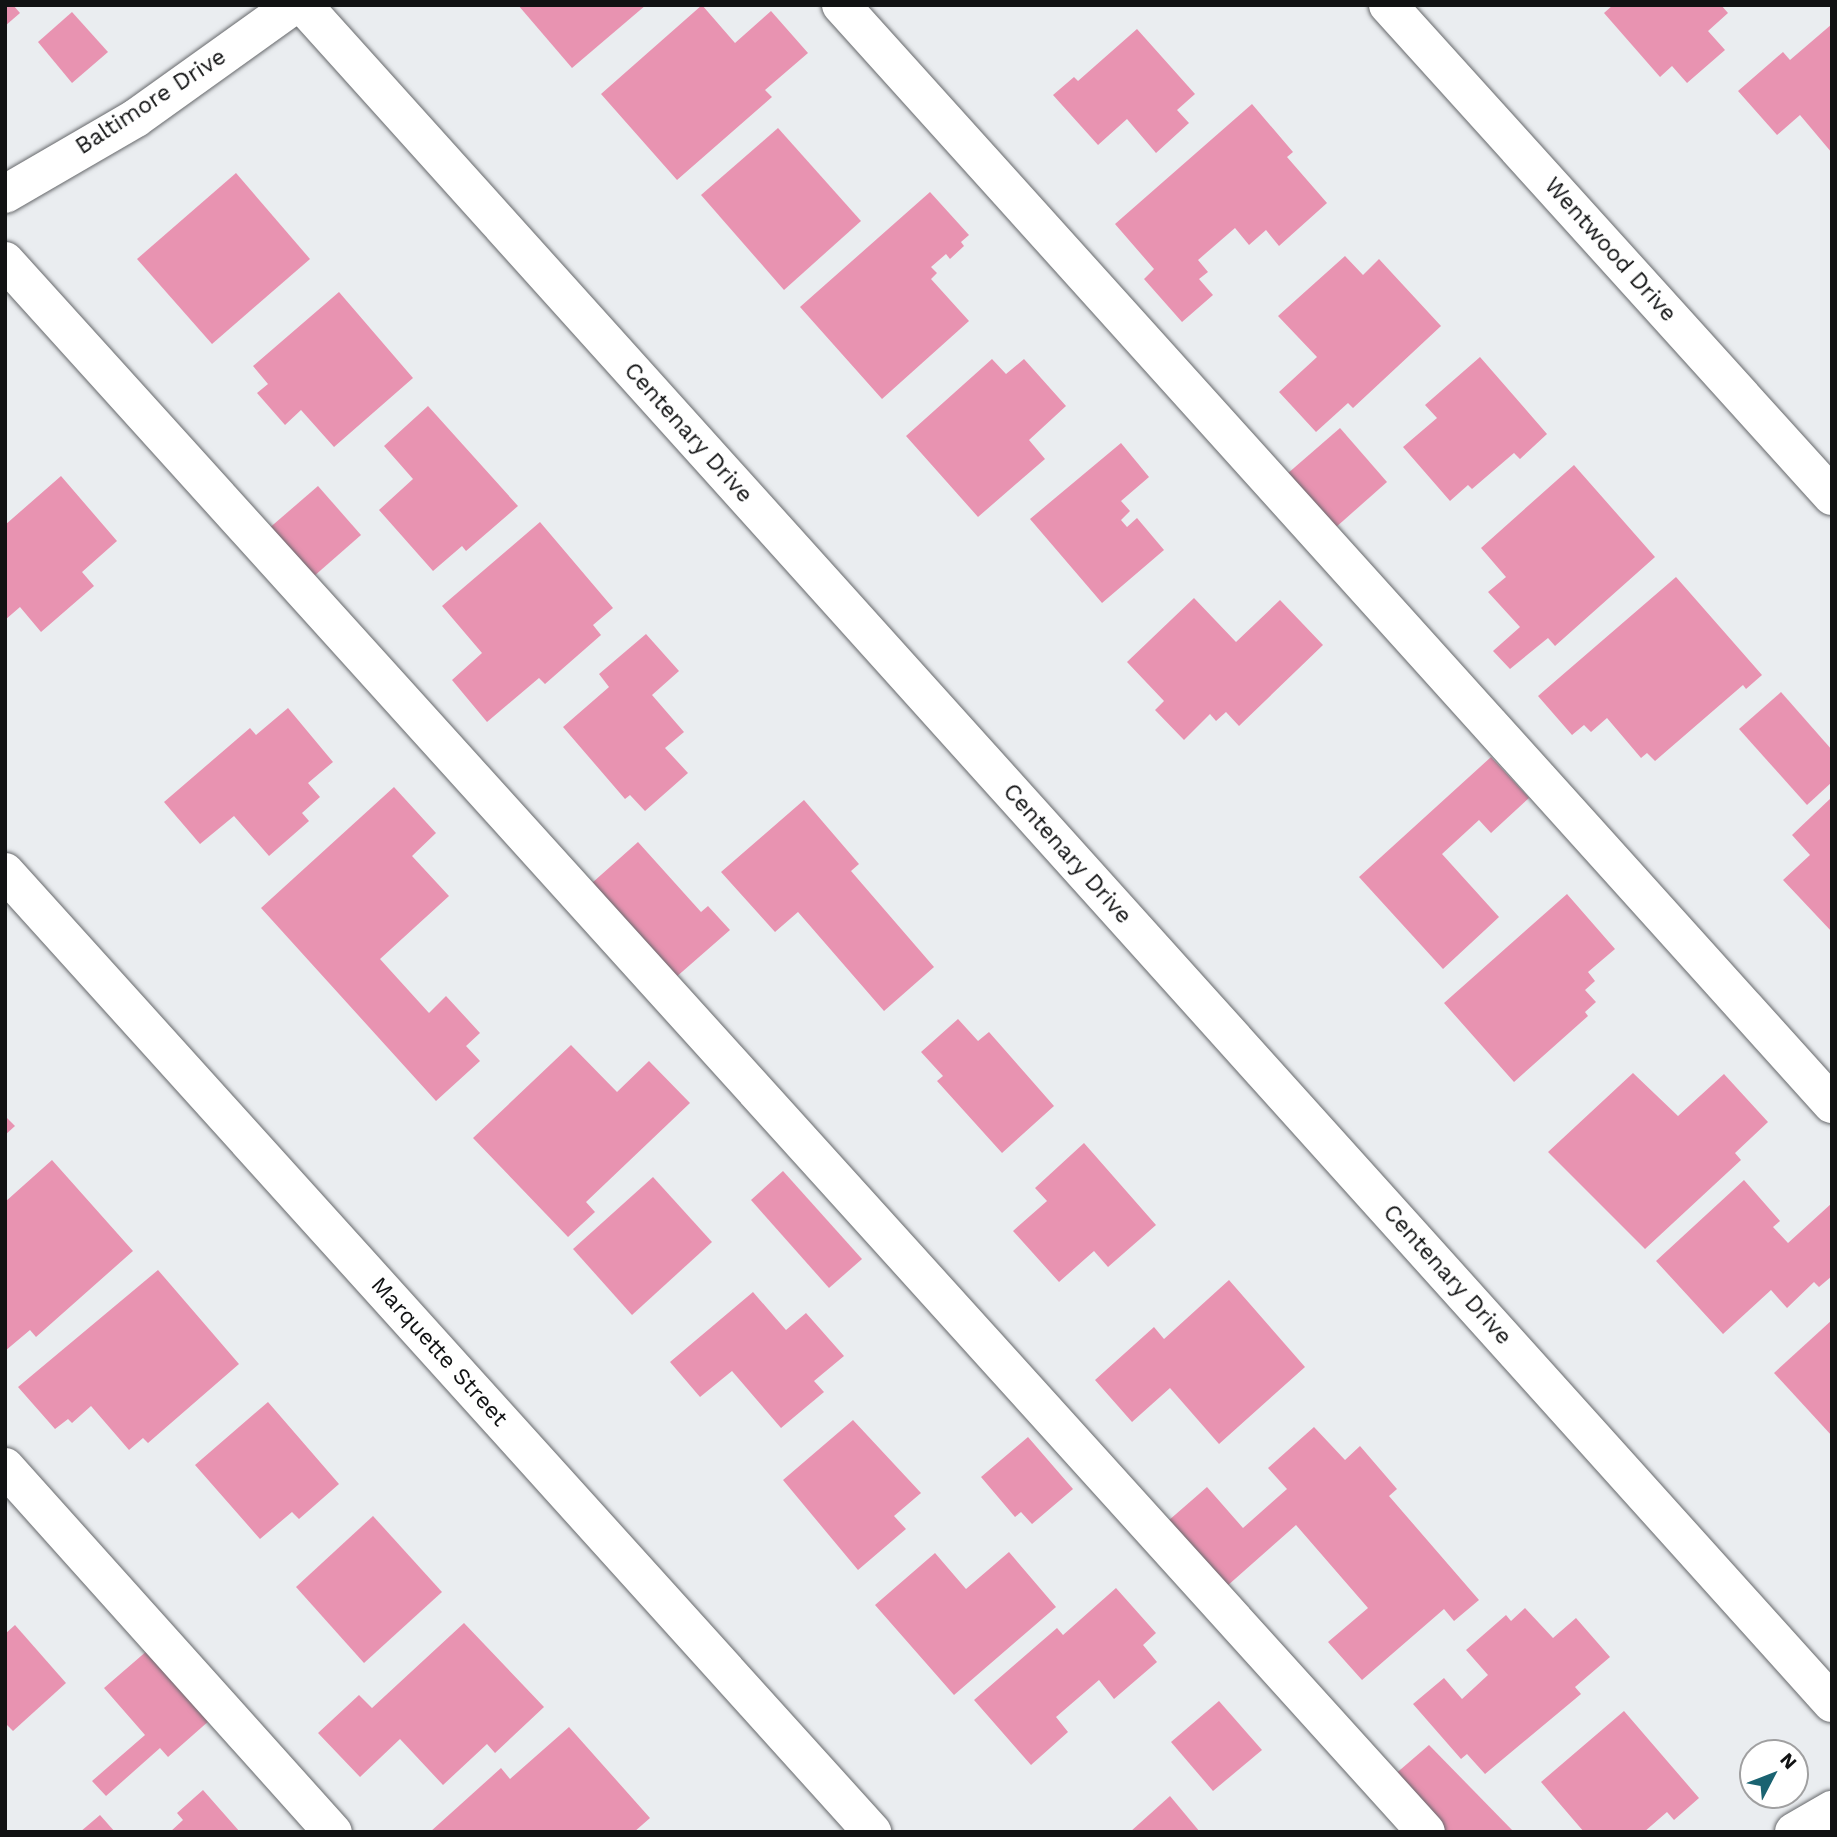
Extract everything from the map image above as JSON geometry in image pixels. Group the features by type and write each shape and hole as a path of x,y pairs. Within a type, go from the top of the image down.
{"street":[{"name":"Baltimore Drive","path":"5,194 136,118 294,5"},
{"name":"Centenary Drive","path":"303,5 1832,1703"},
{"path":"841,5 1832,1104"},
{"name":"Wentwood Drive","path":"1388,5 1832,495"},
{"path":"5,261 1426,1832"},
{"name":"Marquette Street","path":"5,872 872,1832"},
{"path":"5,1467 334,1832"},
{"path":"1794,1832 1832,1810"}],"building":[{"path":"5,5 13,5 20,13 5,26"},
{"path":"518,5 646,5 572,68"},
{"path":"702,5 735,43 771,11 808,53 765,90 772,97 677,180 601,94"},
{"path":"1613,5 1721,5 1728,13 1708,31 1725,50 1687,83 1672,66 1660,77 1604,13"},
{"path":"72,12 108,52 72,83 38,42"},
{"path":"1832,24 1832,153 1800,115 1777,135 1738,91 1783,52 1790,60"},
{"path":"1137,29 1195,94 1177,110 1189,123 1156,153 1127,119 1098,145 1053,95 1074,77 1078,81"},
{"path":"1252,104 1293,152 1287,157 1327,203 1279,246 1266,230 1249,245 1235,228 1198,260 1208,272 1199,279 1213,295 1182,322 1144,279 1154,269 1115,224"},
{"path":"778,128 861,221 784,290 701,195"},
{"path":"236,173 310,259 212,344 137,259"},
{"path":"930,192 969,235 961,242 964,246 950,259 946,254 931,267 937,273 931,279 969,321 882,399 800,307"},
{"path":"1345,256 1363,275 1379,259 1441,326 1353,408 1348,403 1316,432 1279,392 1317,357 1278,316"},
{"path":"339,292 413,378 334,447 301,410 285,425 257,393 268,384 253,366"},
{"path":"1480,357 1547,434 1520,459 1514,453 1472,489 1468,485 1450,501 1403,447 1437,418 1425,405"},
{"path":"992,359 1006,374 1024,359 1066,406 1029,440 1045,459 978,517 906,436"},
{"path":"428,406 518,506 466,551 462,546 433,571 379,510 413,479 384,446"},
{"path":"1340,428 1387,482 1335,528 1287,474"},
{"path":"1121,443 1149,477 1121,501 1130,511 1121,520 1127,527 1137,518 1164,550 1102,603 1030,519"},
{"path":"1574,465 1655,557 1555,646 1548,638 1510,669 1493,651 1520,627 1488,592 1506,577 1481,548"},
{"path":"61,476 117,541 82,572 94,586 41,632 20,607 5,620 5,525"},
{"path":"318,486 361,535 305,584 267,530"},
{"path":"540,522 613,608 593,625 601,635 545,684 539,678 487,722 452,680 482,653 442,606"},
{"path":"1676,577 1762,675 1746,689 1743,685 1655,761 1647,753 1641,758 1607,718 1591,732 1584,725 1572,735 1538,696"},
{"path":"1194,598 1236,642 1280,600 1323,645 1239,726 1226,712 1216,721 1210,714 1184,740 1155,710 1164,701 1127,662"},
{"path":"646,634 679,671 652,695 684,732 665,748 688,773 645,811 630,795 625,799 563,727 609,687 599,674"},
{"path":"1781,692 1832,750 1832,782 1807,805 1739,729"},
{"path":"288,708 333,762 308,783 320,797 302,813 309,821 269,856 234,816 200,844 164,802 250,728 256,735"},
{"path":"1491,757 1529,798 1491,833 1479,820 1442,854 1499,917 1443,969 1359,877"},
{"path":"394,787 436,833 412,856 449,896 380,959 429,1013 446,996 480,1033 466,1046 480,1061 436,1101 261,908"},
{"path":"1832,797 1832,932 1783,880 1810,855 1792,835"},
{"path":"804,800 859,864 851,871 934,967 884,1011 798,912 775,932 721,872"},
{"path":"638,842 701,912 708,906 730,930 667,985 583,891"},
{"path":"1567,894 1615,949 1588,972 1595,981 1585,990 1596,1002 1585,1012 1588,1016 1514,1082 1444,1003"},
{"path":"958,1019 978,1041 989,1032 1054,1106 1002,1153 937,1081 943,1076 921,1052"},
{"path":"571,1045 617,1092 649,1061 690,1103 586,1202 595,1212 568,1237 473,1138"},
{"path":"1633,1073 1678,1116 1724,1074 1768,1122 1735,1153 1741,1160 1645,1249 1548,1152"},
{"path":"5,1116 15,1126 5,1135"},
{"path":"1084,1143 1156,1225 1108,1267 1094,1251 1059,1282 1013,1231 1047,1201 1035,1188"},
{"path":"52,1160 133,1251 36,1337 30,1330 5,1351 5,1202"},
{"path":"783,1171 862,1259 829,1288 751,1200"},
{"path":"653,1177 712,1242 632,1315 573,1249"},
{"path":"1744,1180 1780,1221 1773,1227 1788,1243 1832,1203 1832,1276 1819,1287 1814,1282 1787,1308 1771,1290 1723,1334 1656,1261"},
{"path":"158,1270 239,1364 148,1443 143,1438 129,1450 91,1406 72,1423 68,1419 55,1429 18,1387"},
{"path":"1229,1280 1305,1367 1219,1444 1170,1388 1132,1422 1095,1380 1154,1327 1164,1339"},
{"path":"753,1292 786,1330 806,1313 844,1356 814,1381 824,1392 781,1428 732,1371 700,1397 670,1362"},
{"path":"1832,1320 1832,1436 1774,1373"},
{"path":"268,1402 339,1484 299,1519 292,1512 260,1539 195,1465"},
{"path":"853,1420 921,1493 894,1516 906,1529 858,1570 783,1480"},
{"path":"1314,1427 1345,1460 1360,1446 1397,1489 1389,1496 1479,1600 1454,1621 1444,1609 1362,1680 1328,1642 1368,1608 1296,1525 1218,1594 1160,1528 1207,1487 1243,1528 1287,1489 1268,1468"},
{"path":"1028,1437 1073,1489 1032,1524 1021,1512 1015,1517 981,1477"},
{"path":"373,1516 442,1592 364,1663 296,1587"},
{"path":"1009,1552 1056,1607 954,1695 875,1605 935,1553 966,1589"},
{"path":"1116,1588 1156,1633 1143,1645 1157,1662 1114,1699 1099,1680 1056,1717 1068,1732 1031,1765 974,1700 1057,1628 1063,1635"},
{"path":"1525,1608 1553,1638 1576,1618 1610,1657 1575,1687 1581,1694 1485,1774 1467,1754 1461,1759 1413,1704 1444,1678 1462,1699 1488,1675 1466,1650 1506,1615 1511,1621"},
{"path":"464,1623 544,1707 495,1753 487,1744 443,1785 400,1739 360,1777 318,1733 359,1695 372,1708"},
{"path":"15,1625 66,1683 13,1731 5,1723 5,1634"},
{"path":"148,1650 210,1720 168,1757 160,1748 106,1796 92,1781 145,1735 104,1688"},
{"path":"1219,1701 1262,1750 1213,1791 1171,1742"},
{"path":"1624,1711 1699,1798 1674,1820 1667,1812 1644,1832 1584,1832 1541,1782"},
{"path":"569,1727 650,1818 634,1832 430,1832 501,1768 510,1779"},
{"path":"1429,1745 1514,1832 1441,1832 1393,1776"},
{"path":"203,1790 240,1832 170,1832 183,1820 177,1813"},
{"path":"1170,1796 1200,1832 1130,1832"},
{"path":"100,1815 115,1832 80,1832"}]}
